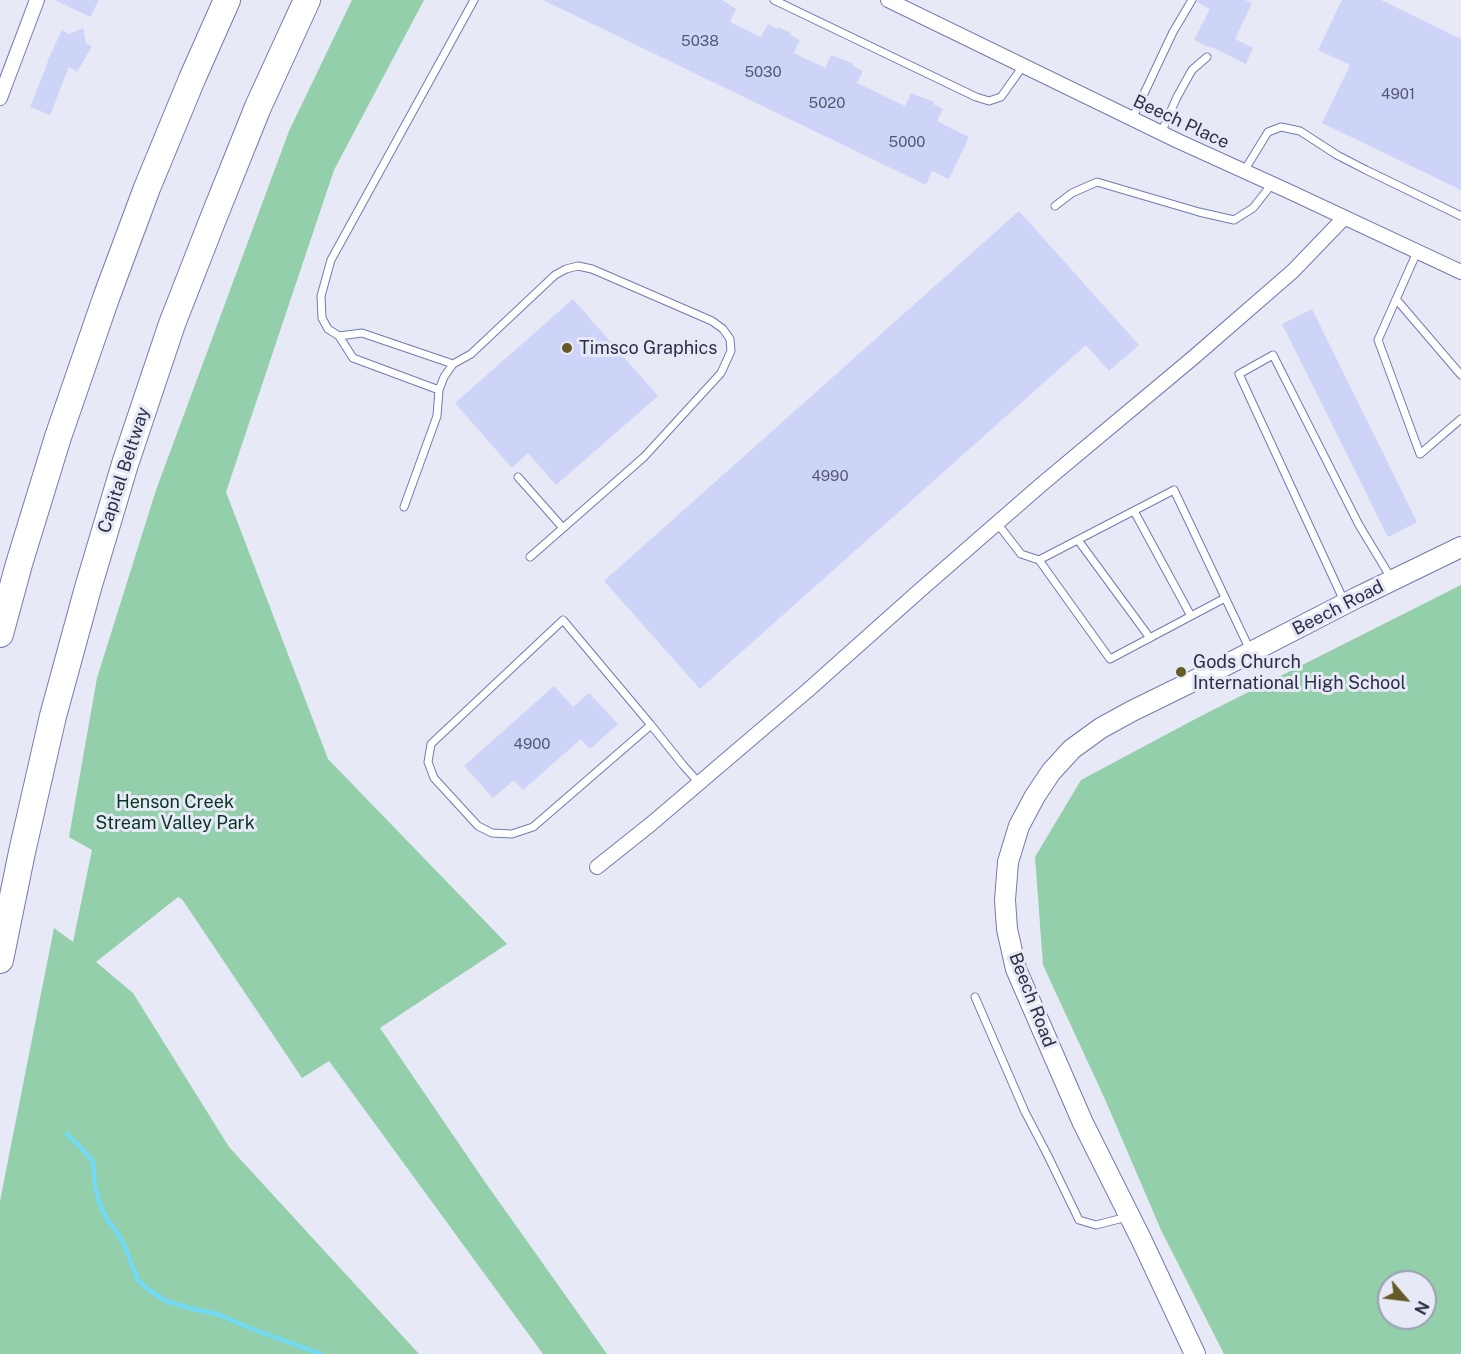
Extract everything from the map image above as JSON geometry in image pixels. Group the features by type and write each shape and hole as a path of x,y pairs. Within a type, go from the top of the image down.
{"highway":[{"path":"0,634 58,437 106,298 152,177 227,0"},
{"name":"Capital Beltway","path":"0,960 53,716 87,588 125,464 172,324 258,107 306,0"}],"street":[{"path":"0,98 37,0"},
{"name":"Beech Place","path":"888,0 1161,133 1461,272"},
{"path":"597,867 807,691 997,523 1293,271 1344,218"},
{"name":"Beech Road","path":"1196,1354 1083,1123 1016,969 1007,929 1005,900 1008,862 1019,826 1035,796 1052,772 1072,749 1101,728 1345,603 1461,547"}],"lane":[{"path":"439,390 353,358 339,336 328,329 322,318 321,296 331,260 474,0"},
{"path":"774,0 790,3 976,97 989,101 1001,97 1023,66"},
{"path":"1132,119 1173,32 1192,0"},
{"path":"1161,133 1192,70 1207,57"},
{"path":"1244,171 1268,132 1281,127 1300,131 1346,160 1461,216"},
{"path":"1055,206 1072,193 1097,182 1234,220 1253,208 1272,184"},
{"path":"1416,252 1378,340 1420,454 1461,419"},
{"path":"405,507 437,416 439,390 444,377 453,364 471,354 555,275 578,266 592,269 712,321 723,329 730,339 731,351 720,373 709,386 644,457 530,557"},
{"path":"1396,299 1461,375"},
{"path":"339,336 362,333 453,364"},
{"path":"1345,603 1239,374 1273,355 1359,525 1392,580"},
{"path":"518,477 563,528"},
{"path":"1039,560 1174,490 1251,652"},
{"path":"1134,511 1191,616"},
{"path":"997,523 1021,554 1039,560 1110,659 1225,598"},
{"path":"1078,540 1150,638"},
{"path":"651,725 533,827 512,834 492,833 478,826 434,778 428,762 431,744 563,620 651,725 699,783"},
{"path":"975,997 1025,1112 1079,1220 1096,1225 1130,1216"}],"green space":[{"name":"Henson Creek Stream Valley Park","path":"352,0 424,0 334,170 226,492 328,759 507,944 380,1028 485,1182 607,1354 543,1354 329,1061 302,1078 182,899 178,897 96,962 133,993 229,1147 419,1354 0,1354 0,1201 54,928 73,942 92,850 69,837 97,678 156,490 289,131"},
{"path":"1461,585 1461,1354 1224,1354 1161,1230 1104,1097 1043,965 1035,857 1081,780 1199,717"}],"building":[{"path":"55,0 99,0 90,17"},
{"path":"543,0 722,0 736,9 730,22 761,37 768,24 791,33 790,35 800,40 794,53 825,68 831,55 854,64 853,66 863,71 857,83 905,106 911,93 934,102 933,104 943,109 937,121 969,137 949,179 932,171 926,185"},
{"path":"1198,0 1245,0 1252,3 1235,39 1253,48 1246,64 1194,40 1210,9 1197,2"},
{"path":"1342,0 1381,0 1461,39 1461,190 1322,123 1350,65 1318,50"},
{"path":"83,28 86,43 92,46 77,72 69,67 50,115 30,107 62,30 69,34"},
{"path":"1019,211 1139,345 1109,371 1086,345 700,689 604,581"},
{"name":"Timsco Graphics","path":"573,299 658,396 556,485 528,453 512,468 455,403"},
{"path":"1312,309 1417,522 1388,537 1282,324"},
{"path":"554,686 573,707 589,693 618,724 590,749 581,739 523,790 514,780 493,798 464,766"}],"waterway":[{"path":"67,1134 93,1162 95,1187 101,1208 125,1247 138,1280 149,1290 166,1301 217,1314 321,1354"}],"place":[{"name":"Timsco Graphics","path":"567,348"},
{"name":"Gods Church International High School","path":"1181,672"}]}
